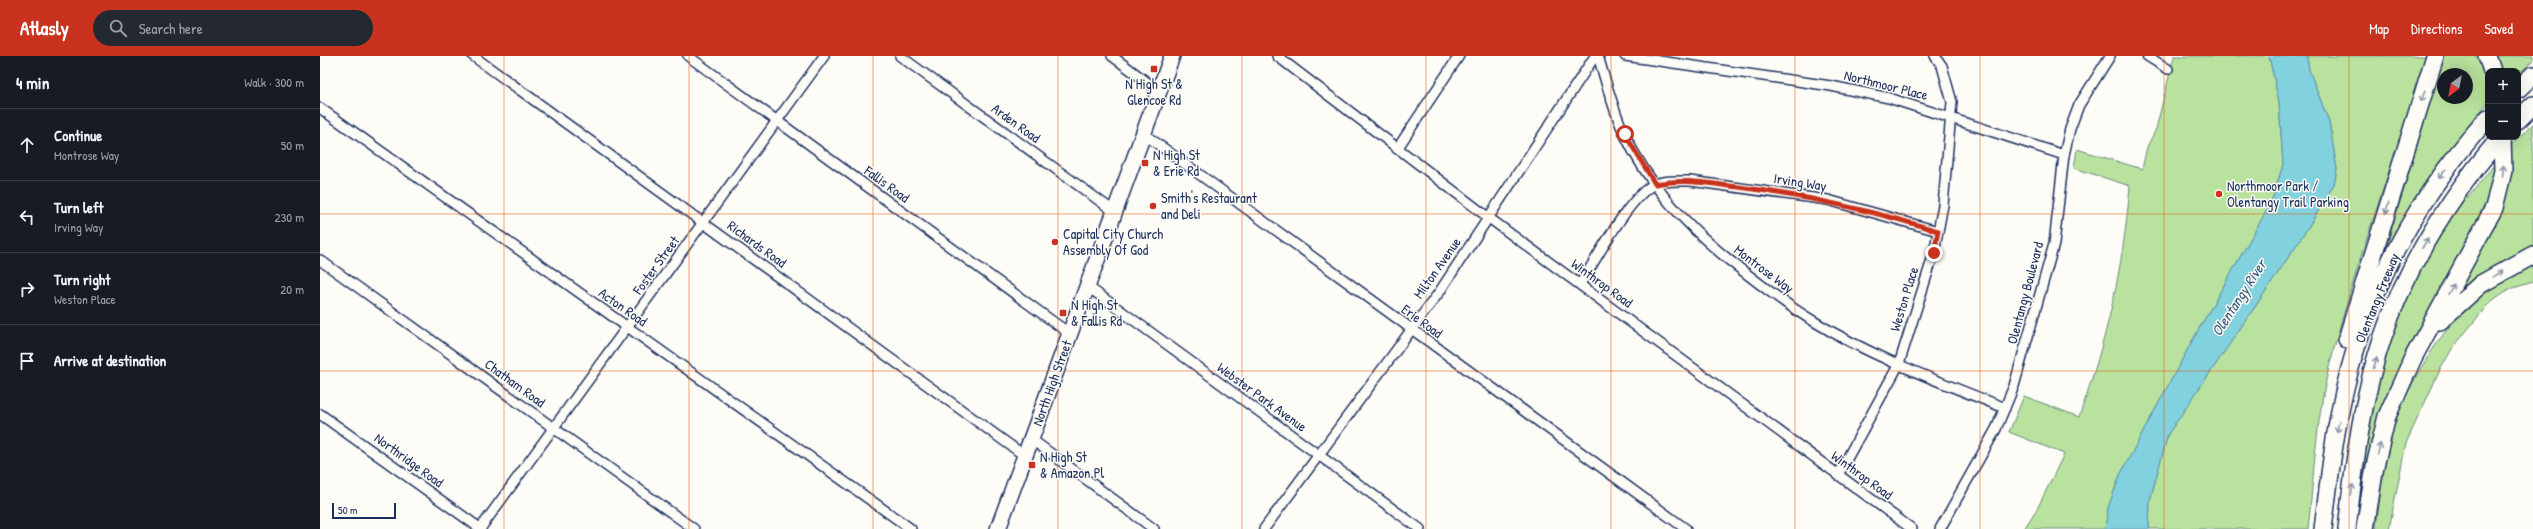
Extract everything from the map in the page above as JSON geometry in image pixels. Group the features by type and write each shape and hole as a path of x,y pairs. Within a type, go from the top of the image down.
{"highway":[{"path":"2345,388 2343,362 2347,340 2435,56"},
{"path":"2486,56 2491,68"},
{"path":"2521,86 2533,75"},
{"path":"2521,117 2533,105"},
{"name":"Olentangy Freeway","path":"2323,529 2332,457 2345,388 2363,324 2385,272 2417,213 2465,143 2485,121"},
{"name":"Olentangy Freeway","path":"2347,529 2365,401 2384,332 2418,255 2467,176 2499,140"},
{"path":"2366,529 2375,466 2387,416 2398,387 2494,208 2503,171 2502,140"},
{"path":"2426,336 2481,284 2533,255"}],"main road":[{"name":"North High Street","path":"998,529 1172,56"}],"street":[{"name":"Richards Road","path":"473,56 1025,456"},
{"name":"Fallis Road","path":"688,56 1070,334"},
{"name":"Foster Street","path":"481,529 824,56"},
{"name":"Arden Road","path":"900,56 1115,212"},
{"path":"1112,56 1159,91"},
{"name":"Winthrop Road","path":"1277,56 1489,218 1912,529"},
{"path":"1397,149 1459,56"},
{"name":"Montrose Way","path":"1597,56 1615,110 1625,134 1655,184 1676,211 1707,242 1772,294 1816,323 1899,364 2005,408"},
{"name":"Milton Avenue","path":"1264,529 1410,330 1489,218 1597,56"},
{"name":"Northmoor Place","path":"1625,56 1831,86 1889,98 1952,117 2064,155"},
{"name":"Weston Place","path":"1838,474 1899,364 1938,231 1952,117 1952,102 1949,84 1935,56"},
{"name":"Olentangy Boulevard","path":"1940,529 1996,429 2014,386 2054,244 2064,155 2079,105 2110,56"},
{"path":"2147,56 2168,69"},
{"name":"Acton Road","path":"320,108 911,529"},
{"name":"Erie Road","path":"1144,134 1410,330 1686,529"},
{"name":"Irving Way","path":"1655,184 1672,181 1690,181 1790,194 1869,210 1938,231"},
{"path":"1580,284 1634,201 1655,184"},
{"name":"Chatham Road","path":"320,260 694,529"},
{"name":"Webster Park Avenue","path":"1087,286 1420,529"},
{"name":"Northridge Road","path":"320,414 481,529"},
{"path":"1031,439 1154,529"}],"green space":[{"path":"2174,56 2269,56 2279,102 2283,165 2271,203 2191,343 2120,475 2108,508 2105,529 2024,529 2038,507 2064,454 2009,432 2024,396 2079,417 2106,331 2123,246 2130,186 2074,168 2077,149 2142,169 2147,147 2156,129"},
{"path":"2307,56 2429,56 2363,249 2329,367 2318,427 2308,529 2149,529 2150,500 2168,434 2274,279 2314,218 2334,184 2337,169 2329,122 2309,70"},
{"path":"2444,56 2480,56 2485,72 2485,106 2444,157 2418,195 2384,255 2437,79 2437,104 2473,104 2473,68 2440,68"},
{"path":"2494,56 2533,56 2533,61 2521,71 2521,68 2499,68"},
{"path":"2533,124 2533,250 2450,305 2509,147 2516,140 2521,140 2521,136"},
{"path":"2498,160 2490,202 2458,264 2424,319 2402,363 2358,529 2354,529 2372,411 2386,353 2395,324 2412,282 2442,229 2467,191 2467,199"},
{"path":"2533,263 2533,282 2507,290 2489,303 2452,349 2441,368 2406,443 2389,529 2376,529 2384,469 2397,416 2426,360 2450,325 2476,298 2496,283"}],"water":[{"name":"Olentangy River","path":"2269,56 2307,56 2309,70 2329,122 2337,169 2334,184 2314,218 2274,279 2168,434 2150,500 2149,529 2105,529 2108,508 2120,475 2191,343 2271,203 2283,165 2279,102"}],"place":[{"name":"N High St & Glencoe Rd","path":"1154,69"},
{"name":"N High St & Erie Rd","path":"1145,163"},
{"name":"Northmoor Park / Olentangy Trail Parking","path":"2219,194"},
{"name":"Smith's Restaurant and Deli","path":"1153,206"},
{"name":"Capital City Church Assembly Of God","path":"1055,242"},
{"name":"N High St & Fallis Rd","path":"1063,313"},
{"name":"N High St & Amazon Pl","path":"1032,465"}],"route":[{"path":"1625,134 1642,165 1655,184 1672,181 1690,181 1828,200 1869,210 1938,231 1934,253"}]}
